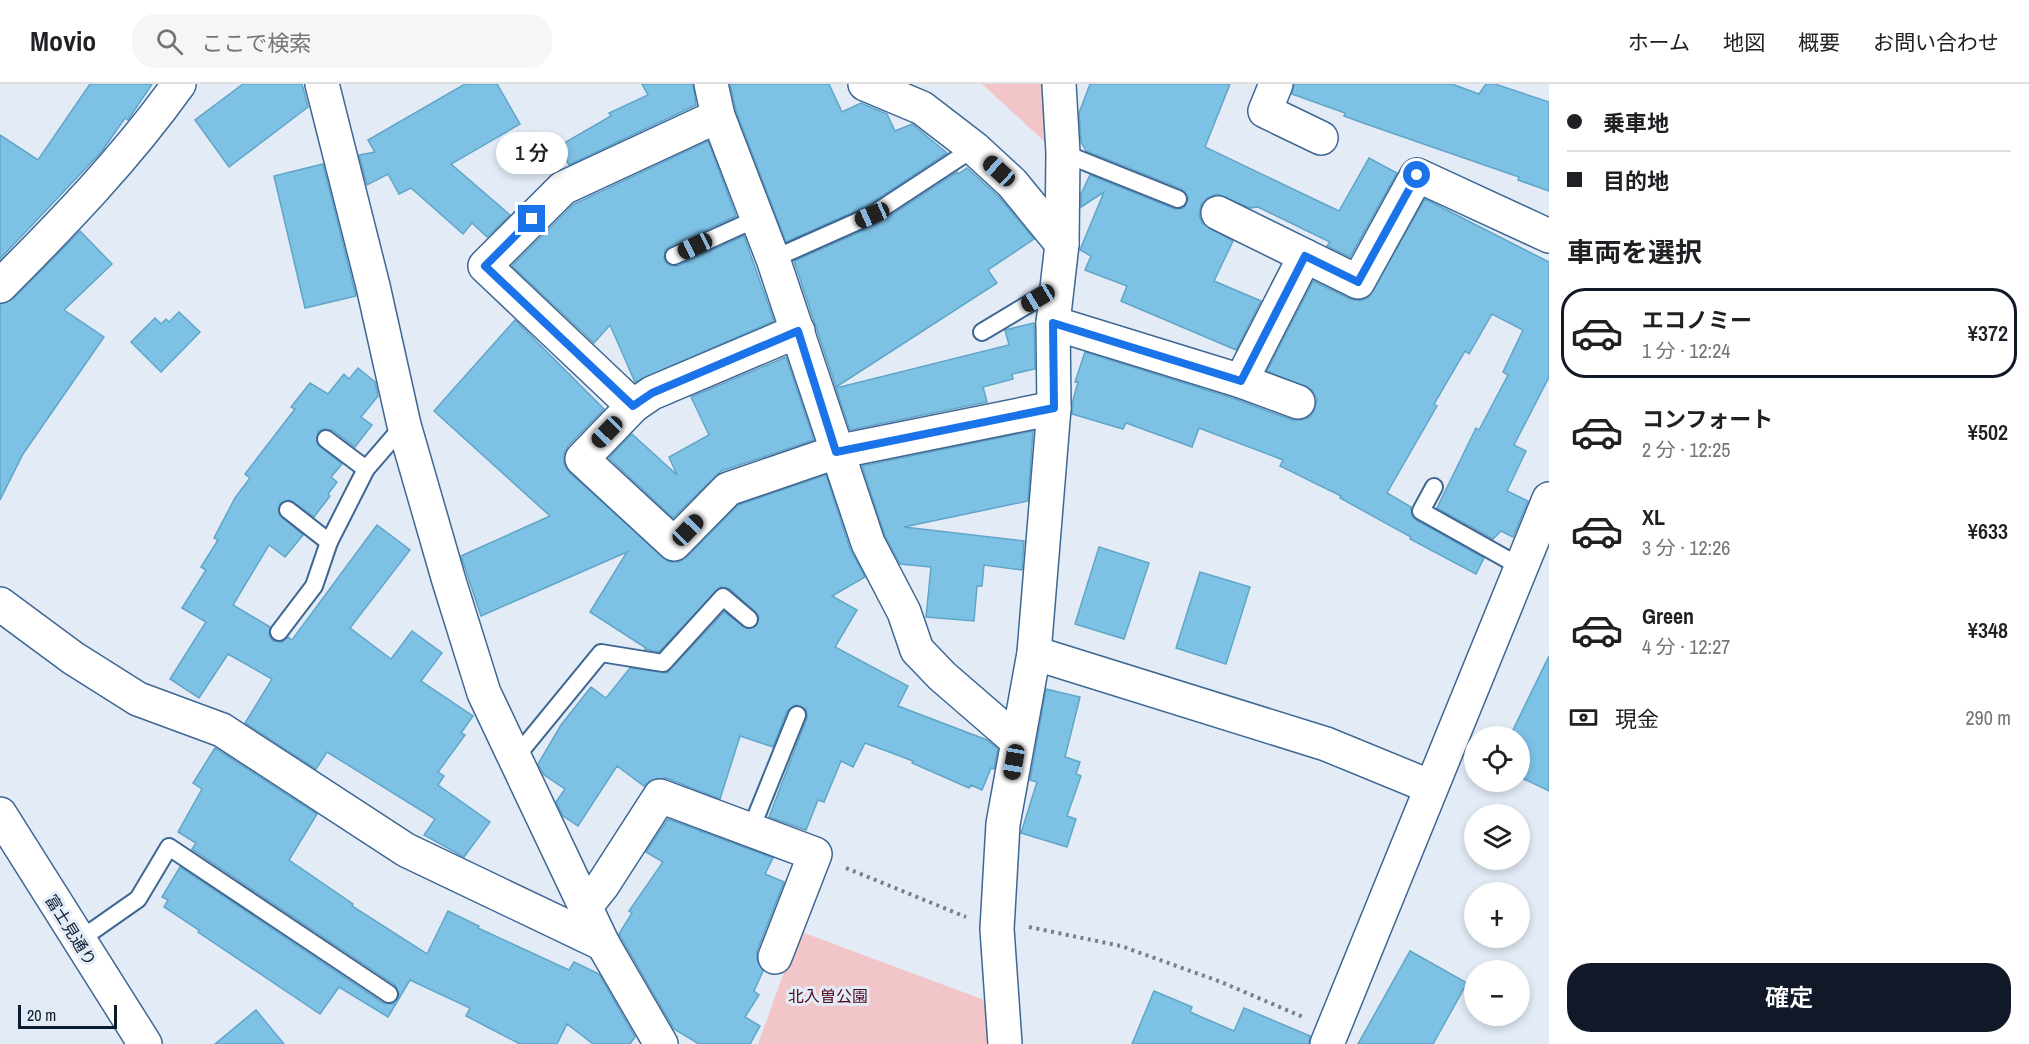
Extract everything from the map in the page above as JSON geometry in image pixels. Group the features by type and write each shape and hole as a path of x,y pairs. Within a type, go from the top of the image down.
{"street":[{"path":"0,286 84,201 150,125 179,84"},
{"path":"322,84 373,286 404,425 484,693 603,944 661,1044"},
{"path":"711,84 718,116 773,259 868,543 903,612 917,650 942,676 1017,741"},
{"path":"865,84 922,108 974,148 1012,183 1062,244"},
{"path":"1005,1044 997,929 1003,824 1034,653 1054,408 1053,323 1062,244 1063,153 1059,84"},
{"path":"1276,84 1266,111 1321,138"},
{"path":"633,406 485,266 563,188 718,116"},
{"path":"1218,213 1358,282 1417,175 1549,236"},
{"path":"1241,381 1305,256"},
{"path":"1053,323 1241,381 1298,402"},
{"path":"798,331 652,393 633,406 582,459 674,544 728,489 836,452 1054,408"},
{"path":"1330,1037 1549,499"},
{"path":"0,604 73,658 138,699 222,730 406,850 603,944"},
{"path":"1034,653 1326,744 1431,787"},
{"path":"586,906 602,886 660,796 815,854 776,957"},
{"name":"富士見通り","path":"0,814 145,1044"}],"lane":[{"path":"773,259 872,215 974,148"},
{"path":"1063,153 1178,199"},
{"path":"674,256 758,218"},
{"path":"982,332 1057,287"},
{"path":"279,632 314,586 328,542 366,469 404,425"},
{"path":"326,439 366,469"},
{"path":"1434,487 1421,511 1521,567"},
{"path":"288,510 328,542"},
{"path":"515,758 601,652 663,663 723,597 749,619"},
{"path":"750,829 797,715"},
{"path":"78,941 138,899 169,847 389,994"}],"path":[{"path":"815,854 884,886 997,929 1036,927 1121,946 1221,982 1330,1037"}],"green space":[{"path":"982,84 1048,84 1051,139 1044,141"},
{"name":"北入曽公園","path":"799,931 987,1001 990,1044 758,1044"}],"building":[{"path":"90,84 152,84 128,120 125,118 102,151 0,259 0,135 38,160"},
{"path":"243,84 302,84 308,107 229,167 195,120"},
{"path":"465,84 497,84 520,124 451,164 510,215 487,237 472,223 463,234 411,188 399,194 388,174 367,185 359,155 375,152 368,140"},
{"path":"642,84 693,84 696,105 569,165 559,146 611,116 609,113 648,95"},
{"path":"730,84 829,84 842,112 861,103 887,114 895,131 912,124 947,153 867,206 786,242 736,111"},
{"path":"1090,84 1230,84 1205,147 1339,211 1369,158 1397,173 1350,257 1327,246 1330,242 1258,207 1250,208 1217,194 1207,198 1201,205 1199,215 1202,223 1233,241 1214,281 1261,301 1236,350 1121,301 1127,286 1085,270 1091,256 1080,250 1104,192 1081,207 1081,194 1090,175 1175,209 1184,208 1188,198 1182,189 1086,151 1081,142 1079,113"},
{"path":"1294,84 1452,84 1479,94 1486,84 1495,84 1549,102 1549,191 1518,180 1519,177 1344,116 1345,113 1292,94"},
{"path":"708,141 736,216 670,246 665,250 664,260 668,265 678,266 744,236 774,321 635,382 610,325 594,343 512,266 574,204"},
{"path":"323,164 356,296 305,308 274,176"},
{"path":"967,168 999,197 1034,239 988,270 997,283 836,387 794,261 876,225 957,172 958,174"},
{"path":"1425,199 1549,262 1549,377 1514,445 1526,451 1507,491 1528,501 1513,537 1501,531 1493,539 1437,508 1476,428 1479,430 1508,375 1503,372 1523,330 1492,314 1469,354 1465,351 1434,404 1437,406 1387,493 1411,507 1412,516 1416,520 1484,558 1476,574 1410,539 1411,537 1340,498 1341,496 1280,466 1283,460 1199,428 1192,447 1126,423 1123,429 1072,414 1078,382 1075,382 1085,352 1235,399 1292,420 1310,417 1317,399 1312,390 1267,371 1313,281 1350,299 1360,301 1368,298"},
{"path":"80,231 112,264 64,310 104,337 23,454 0,500 0,304 13,299"},
{"path":"179,312 200,332 161,372 131,342 155,318 161,324 166,319 169,322"},
{"path":"515,320 604,409 568,446 564,454 564,464 569,472 669,562 679,562 687,557 738,505 826,475 850,549 865,577 832,596 857,610 835,647 908,686 898,706 987,740 998,749 994,769 991,768 982,790 971,785 969,788 912,763 913,761 865,743 853,767 841,761 824,802 818,800 806,830 769,817 807,718 806,709 796,705 787,711 773,747 740,736 720,799 666,778 651,780 644,786 617,766 578,826 563,816 556,802 565,789 544,775 538,764 561,725 591,687 606,698 630,668 667,673 724,612 748,629 757,625 759,616 730,589 720,587 659,652 645,649 590,612 627,552 481,616 461,556 550,516 434,411"},
{"path":"1034,323 1035,369 1012,374 1013,379 983,387 987,402 850,430 836,388 1009,345 1005,330"},
{"path":"786,357 814,440 721,471 673,518 609,458 632,434 677,475 669,457 709,435 691,397"},
{"path":"358,368 375,382 378,396 361,417 372,425 355,447 332,430 322,429 318,432 317,444 342,464 331,477 337,482 328,494 330,496 314,517 290,500 280,503 279,514 303,535 285,557 269,545 233,605 270,627 269,635 273,641 282,642 288,637 292,640 377,525 410,550 350,628 391,659 412,631 442,653 421,681 473,716 461,733 465,735 438,772 444,776 438,785 490,822 464,857 424,835 435,819 327,752 316,769 245,723 272,679 228,654 199,698 170,679 206,622 182,608 206,570 201,567 218,540 214,538 235,498 250,478 245,474 295,409 291,407 310,383 328,394 344,374 349,379"},
{"path":"1033,431 1028,501 904,527 1024,541 1022,570 984,565 982,586 977,586 974,621 926,617 931,567 900,564 885,536 862,466"},
{"path":"1099,547 1149,563 1124,639 1075,624"},
{"path":"1200,572 1250,587 1226,664 1176,648"},
{"path":"1549,656 1549,791 1530,782 1530,726 1515,726"},
{"path":"1046,689 1080,697 1065,757 1080,762 1076,774 1081,776 1067,816 1076,819 1067,847 1021,833 1037,782 1030,780"},
{"path":"215,748 317,814 289,860 353,904 352,906 427,954 448,911 479,926 478,928 569,970 574,962 599,974 635,1037 630,1044 593,1044 567,1024 557,1044 520,1044 466,1016 470,1008 410,980 388,1017 339,987 320,1014 198,932 199,930 164,907 168,900 162,897 180,867 383,1003 393,1004 399,995 395,985 192,849 196,843 178,832 202,789 193,783"},
{"path":"668,819 773,858 765,874 784,882 757,951 757,960 763,971 754,991 759,995 745,1017 760,1026 750,1044 699,1044 674,1029 619,934 632,913 629,911 663,862 646,852"},
{"path":"1410,951 1464,981 1464,988 1433,1044 1358,1044"},
{"path":"1154,991 1192,1007 1190,1012 1234,1031 1244,1008 1310,1036 1309,1044 1132,1044"},
{"path":"256,1010 284,1044 215,1044"}],"route":[{"path":"532,219 485,266 633,406 652,393 798,331 836,452 1054,408 1053,323 1241,381 1305,256 1358,282 1417,175"}]}
